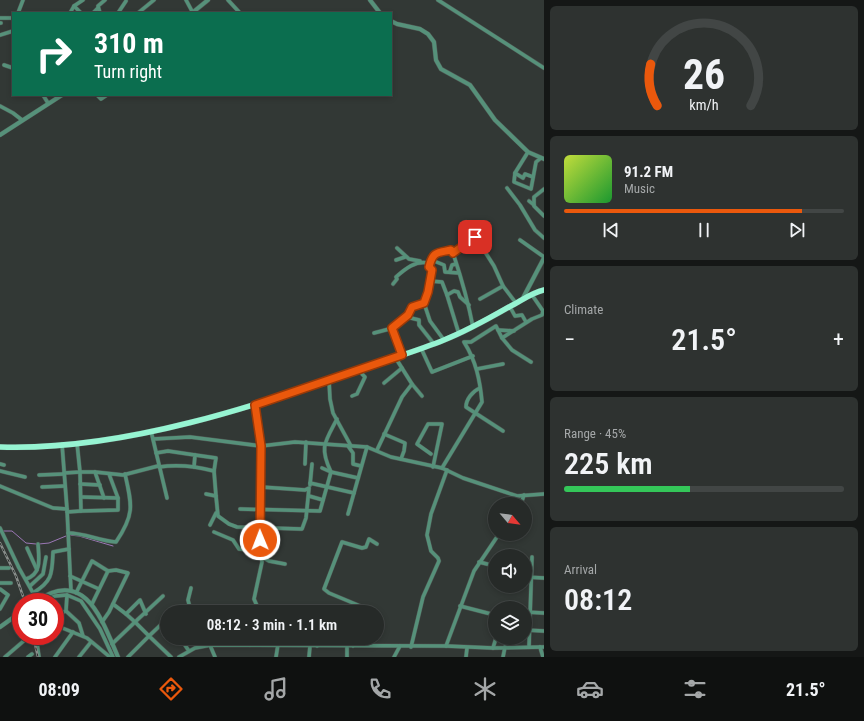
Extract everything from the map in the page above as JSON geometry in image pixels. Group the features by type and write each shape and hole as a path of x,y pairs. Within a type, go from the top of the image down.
{"highway":[{"path":"0,446 78,443 151,431 255,405 434,344 473,327 510,307 523,298 544,290"}],"street":[{"path":"18,12 23,0"},
{"path":"71,12 74,6 83,0"},
{"path":"94,12 105,0"},
{"path":"119,12 127,0"},
{"path":"139,12 154,0"},
{"path":"186,0 192,12"},
{"path":"193,12 208,0"},
{"path":"228,0 239,12"},
{"path":"370,0 379,12"},
{"path":"438,0 543,66"},
{"path":"74,6 80,12"},
{"path":"98,8 100,12"},
{"path":"0,18 12,18"},
{"path":"392,22 420,29 428,34 434,42 436,60 441,69 470,85 489,114 528,152 542,159"},
{"path":"0,35 12,31"},
{"path":"4,65 12,68"},
{"path":"44,96 48,103"},
{"path":"0,135 60,96"},
{"path":"0,106 22,120"},
{"path":"528,152 515,173 514,182 531,189 536,162 542,159"},
{"path":"534,168 539,165"},
{"path":"515,173 523,178 525,174 533,177"},
{"path":"507,188 520,204 535,230 544,238"},
{"path":"534,205 534,197 544,189"},
{"path":"529,201 544,216"},
{"path":"466,222 494,266 503,286 516,303"},
{"path":"453,253 475,237"},
{"path":"520,240 544,258 523,298"},
{"path":"396,248 402,251 405,257 414,261 428,263 432,270 424,303 430,321 444,340"},
{"path":"429,267 434,260 435,254 439,251 451,250 469,305 473,327"},
{"path":"396,260 405,257"},
{"path":"434,260 444,264 446,272 450,271 459,273"},
{"path":"393,284 397,279 396,277 405,269 421,261"},
{"path":"450,271 450,268 456,264"},
{"path":"430,281 442,282 459,334"},
{"path":"480,299 503,286"},
{"path":"447,295 454,291 458,292 460,298 469,305"},
{"path":"502,338 526,322 542,315 544,311 532,295"},
{"path":"374,333 392,328 405,318 412,307 424,303"},
{"path":"510,307 515,316 522,315 526,322"},
{"path":"405,318 419,320 419,325 434,344"},
{"path":"442,468 482,402 477,370 473,356 464,342 471,342 496,326 502,338 512,350 531,362"},
{"path":"392,328 402,355"},
{"path":"498,330 514,331"},
{"path":"421,348 432,372 473,356"},
{"path":"395,357 412,384 422,396"},
{"path":"477,370 503,364"},
{"path":"352,396 357,394 365,377 362,374 363,368"},
{"path":"384,383 402,368"},
{"path":"329,380 333,413 353,453 353,464 362,466"},
{"path":"377,450 402,397 412,384"},
{"path":"480,388 473,393 466,405 476,414 503,431"},
{"path":"255,405 261,446 261,508 259,527 261,557 254,599 257,605"},
{"path":"240,509 261,508 320,511 331,472 324,458 324,444 337,419"},
{"path":"431,454 417,444 428,424 442,424 433,467"},
{"path":"151,431 158,467 167,498"},
{"path":"384,434 405,443 405,449 401,459"},
{"path":"153,439 190,437 261,446 306,442 367,447 377,450 390,457 442,468 484,486 517,496 544,494"},
{"path":"306,442 306,464"},
{"path":"78,443 81,511"},
{"path":"62,444 71,591"},
{"path":"348,514 367,447"},
{"path":"156,453 168,451 216,458 214,471 216,513 210,525"},
{"path":"194,466 195,455"},
{"path":"216,513 233,526 302,529 307,511 312,464"},
{"path":"39,475 80,472 125,474 173,465 194,466 214,471"},
{"path":"322,468 331,472 358,478"},
{"path":"411,647 423,597 438,561 438,558 431,551 427,535 432,514 447,470"},
{"path":"0,471 25,477"},
{"path":"95,472 104,498"},
{"path":"0,486 53,508 81,511 118,511 118,498 109,474"},
{"path":"68,533 90,536 103,541 116,542 131,514 130,497 125,474"},
{"path":"80,484 100,485"},
{"path":"310,484 354,493"},
{"path":"42,487 65,486"},
{"path":"261,487 305,490 310,488"},
{"path":"206,494 216,496"},
{"path":"309,496 323,500"},
{"path":"81,497 118,498"},
{"path":"0,528 33,592 44,586 51,577 53,552 69,550"},
{"path":"214,532 233,540 239,549 248,550 269,561 285,564"},
{"path":"358,605 329,593 324,589 342,542 362,548 366,547 369,539 377,544"},
{"path":"446,646 474,571 494,541"},
{"path":"26,579 33,577 37,570 39,564 38,544"},
{"path":"27,548 37,570"},
{"path":"30,586 43,574 46,557"},
{"path":"76,592 92,562 108,571 116,570 128,573 103,624"},
{"path":"480,562 488,564"},
{"path":"0,568 10,568"},
{"path":"92,604 108,571"},
{"path":"70,576 99,589"},
{"path":"532,577 544,578"},
{"path":"0,583 11,583"},
{"path":"189,605 188,600 191,588"},
{"path":"0,589 8,595 0,609"},
{"path":"50,593 76,592 92,604 118,657"},
{"path":"64,596 67,595 81,601 100,629 113,657"},
{"path":"67,595 66,611 79,623 83,636"},
{"path":"112,644 135,622 146,614 163,596"},
{"path":"126,614 140,600 146,614"},
{"path":"113,604 135,622 171,657"},
{"path":"460,606 488,613"},
{"path":"532,612 544,612"},
{"path":"0,627 12,618"},
{"path":"128,657 160,627"},
{"path":"64,628 83,636 110,657"},
{"path":"532,630 544,631"},
{"path":"55,657 73,632"},
{"path":"79,657 91,642"},
{"path":"0,654 3,657 18,645"},
{"path":"37,645 39,657"},
{"path":"185,645 189,651"},
{"path":"179,657 199,646 211,645 214,655 209,657"},
{"path":"250,645 446,646 467,648 542,647 543,657"},
{"path":"276,657 278,646"},
{"path":"309,657 310,646"},
{"path":"347,646 347,657"},
{"path":"394,657 400,646"},
{"path":"503,657 505,647"},
{"path":"466,657 467,648"},
{"path":"28,657 32,654"}],"waterway":[{"path":"3,531 12,531 26,543 36,544"},
{"path":"69,535 79,536 113,546"},
{"path":"39,544 49,543 66,536"}],"railway":[{"path":"0,543 16,576 22,593"},
{"path":"35,645 38,657"}],"route":[{"path":"260,540 261,446 255,405 293,394 402,355 392,328 408,315 412,307 424,303 428,292 432,270 429,267 430,263 434,260 433,258 435,254 439,251 451,250 453,253 464,247 475,237"}]}
